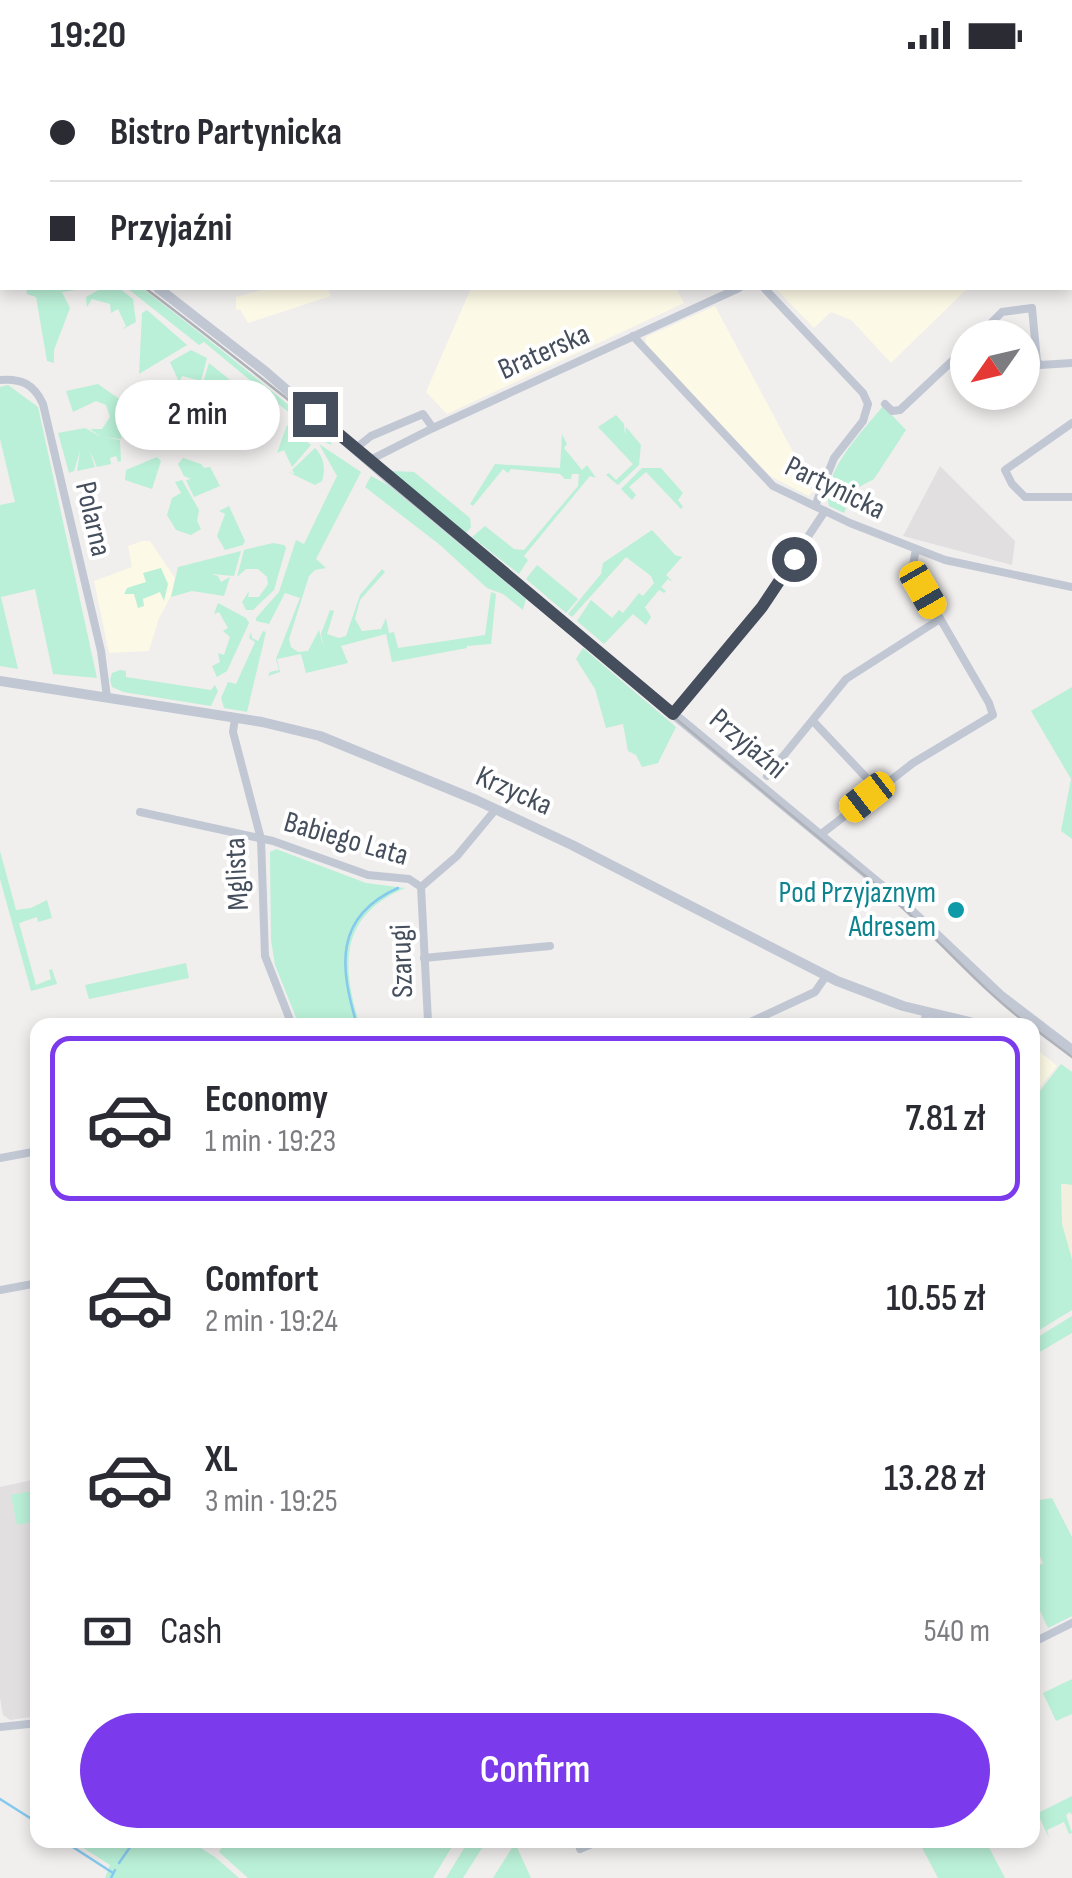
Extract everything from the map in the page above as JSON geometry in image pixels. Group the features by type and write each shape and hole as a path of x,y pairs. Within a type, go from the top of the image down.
{"street":[{"name":"Przyjaźni","path":"160,290 907,906 1021,1018"},
{"name":"Braterska","path":"370,460 735,290"},
{"path":"766,290 863,393 868,404 863,421 834,458 816,506"},
{"path":"994,320 1002,312 1032,308 1033,320"},
{"name":"Partynicka","path":"633,336 764,479 825,511 916,549 960,564 1072,587"},
{"path":"886,404 892,411 900,410 950,363"},
{"path":"1040,365 1072,363"},
{"name":"Polarna","path":"0,380 23,381 43,404 101,651 106,697"},
{"path":"356,448 371,436 422,414 433,428"},
{"path":"412,418 418,435"},
{"path":"1072,423 1005,470 1025,497 1072,497"},
{"path":"673,714 762,607 825,511"},
{"path":"820,835 913,763 992,715 990,703 912,570 916,549"},
{"path":"767,776 851,674 940,619"},
{"name":"Krzycka","path":"0,681 235,718 324,737 496,810 644,880 826,976 864,992 952,1018"},
{"name":"Mglista","path":"235,718 233,732 261,840 264,951 289,1018"},
{"path":"812,721 878,789"},
{"name":"Szarugi","path":"428,1018 420,887 457,856 496,810"},
{"name":"Babiego Lata","path":"140,812 261,840 368,875 409,879 420,887"},
{"path":"424,958 550,946"},
{"path":"759,1018 815,992 826,976"},
{"path":"926,1018 927,1012"},
{"name":"Przyjaźni","path":"1040,1031 1072,1050"},
{"path":"0,1158 30,1153"},
{"path":"0,1290 30,1285"},
{"path":"1040,1639 1072,1623"},
{"path":"0,1728 30,1724"},
{"path":"580,1850 584,1848"}],"shaded area":[{"path":"261,290 329,290 331,296 248,323 240,309 236,310 236,297"},
{"path":"470,290 677,290 684,303 447,414 426,392"},
{"path":"777,290 966,290 891,363 851,320 831,312 814,328"},
{"path":"715,306 807,478 802,485 814,490 809,496 770,476 645,345 646,337"},
{"path":"940,466 1015,541 1012,565 903,536"},
{"path":"150,541 175,578 171,596 149,651 109,653 94,581 132,567 128,546"},
{"path":"1040,1052 1057,1066 1040,1087"},
{"path":"30,1481 30,1717 10,1720 3,1715 0,1698 0,1487"}],"green space":[{"path":"26,290 76,290 62,292 70,308 54,350 54,363 47,361 36,297"},
{"path":"98,290 122,290 133,299 136,322 121,330 126,326 118,309 111,313 110,304 92,299 87,307 86,297"},
{"path":"130,290 145,290 283,400 332,445 307,435 310,430 204,342 199,345"},
{"path":"147,310 187,345 139,374 142,313"},
{"path":"191,350 207,358 201,381 182,376 179,382 170,362"},
{"path":"209,363 235,384 232,395 216,403 207,386 201,389"},
{"path":"98,384 125,403 121,439 103,437 120,440 121,461 116,456 110,458 111,464 97,467 89,449 95,467 77,471 80,451 74,471 69,473 58,433 85,428 101,437 90,429 102,429 110,417 106,405 96,401 73,412 66,391"},
{"path":"8,385 38,407 97,678 53,674 35,589 1,597 18,669 0,666 0,505 15,502 0,439 0,387"},
{"path":"238,387 265,407 256,425 239,436 229,432 226,425"},
{"path":"883,406 906,430 874,479 859,487 845,502 844,513 829,506 831,480 845,453"},
{"path":"616,415 624,424 625,435 626,427 641,445 639,465 618,485 606,475 609,473 616,480 633,464 598,427"},
{"path":"287,425 311,445 292,467 284,450 277,453"},
{"path":"562,434 567,444 564,448 582,470 587,465 596,478 590,476 524,556 528,560 519,574 472,537 485,526 514,549 524,550 578,486 579,474 565,479 560,474 511,469 508,473 503,469 473,506 470,504 495,464 560,468"},
{"path":"319,444 361,472 316,559 326,568 309,576 289,639 291,647 298,652 308,651 319,630 324,649 321,634 330,610 334,611 327,634 346,636 360,595 382,569 385,572 360,600 355,619 362,631 381,629 386,618 398,648 485,635 491,592 496,594 491,644 392,662 386,634 341,646 348,663 306,673 301,654 277,659 280,672 268,676 279,670 276,659 300,598 285,593 269,624 256,618 279,592 296,540 304,544 337,476"},
{"path":"315,448 324,468 322,481 315,485 288,472 295,474 292,470"},
{"path":"157,457 161,461 152,489 125,480 126,470"},
{"path":"183,458 210,467 220,486 194,497 186,480 191,479 184,476 178,464"},
{"path":"642,468 661,468 683,493 678,500 681,509 646,472 629,487 636,495 632,500 621,489"},
{"path":"390,471 414,472 470,518 471,527 466,533"},
{"path":"371,476 388,485 526,599 523,610 503,594 487,588 440,545 365,487"},
{"path":"182,480 199,510 197,521 201,529 191,535 176,530 167,515 172,498 181,493 175,482"},
{"path":"229,506 245,541 225,550 217,536 225,514 219,511"},
{"path":"652,530 675,555 682,557 666,575 673,582 668,579 661,587 666,591 659,590 645,607 651,617 646,625 633,614 604,644 577,621 591,600 612,618 619,610 623,613 639,593 643,596 654,583 651,576 626,557 572,617 568,614 601,574 603,563"},
{"path":"273,543 286,548 274,590 253,610 246,610 242,602 249,591 248,597 259,597 268,584 267,577 258,569 246,569 237,577 244,550"},
{"path":"241,551 234,576 211,574 221,582 230,577 224,596 192,591 171,597 178,567"},
{"path":"537,565 578,599 566,613 526,579"},
{"path":"161,568 168,584 164,601 160,592 143,599 144,606 138,608 134,594 124,594 127,588 146,582 143,573"},
{"path":"218,603 249,623 227,671 217,677 212,666 220,662 218,653 224,655 230,637 223,631 228,628 219,612 214,614"},
{"path":"251,632 258,641 266,632 247,712 224,708 221,698 228,682 236,684 255,642 249,638"},
{"path":"583,648 676,727 658,763 642,767 636,755 628,751 623,724 606,728 595,689 576,659"},
{"path":"126,671 126,677 211,690 215,685 218,691 211,706 123,692 112,687 110,680 112,673"},
{"path":"1072,687 1072,839 1061,831 1071,779 1031,711"},
{"path":"276,849 366,883 405,888 367,913 357,928 348,963 358,1018 296,1018 275,965 271,940 270,852"},
{"path":"0,851 16,910 47,900 52,918 38,922 37,917 19,923 36,985 51,979 52,969 57,984 31,991 0,879"},
{"path":"186,963 189,978 89,999 85,985"},
{"path":"1061,1064 1072,1072 1072,1185 1062,1184 1072,1259 1072,1310 1040,1330 1040,1091"},
{"path":"1072,1316 1072,1333 1040,1352 1040,1336"},
{"path":"30,1491 30,1522 17,1525 11,1495"},
{"path":"1052,1498 1072,1537 1072,1616 1048,1628 1040,1611 1040,1500"},
{"path":"1072,1679 1072,1714 1056,1721 1043,1693"},
{"path":"1072,1796 1072,1815 1066,1815 1072,1833 1069,1834 1064,1822 1047,1830 1049,1838 1040,1812"},
{"path":"83,1848 201,1848 239,1878 105,1878 110,1865"},
{"path":"221,1848 451,1848 433,1878 248,1878 219,1852"},
{"path":"464,1848 482,1848 463,1878 446,1878"},
{"path":"512,1848 517,1848 531,1878 493,1878"},
{"path":"922,1848 989,1848 1005,1878 938,1878"}],"sand":[{"path":"1061,1184 1072,1185 1072,1259 1062,1224"}],"waterway":[{"path":"355,1018 345,964 352,929 377,900 398,888"},
{"path":"0,1799 30,1818"},
{"path":"74,1848 113,1873"},
{"path":"119,1863 129,1848"},
{"path":"111,1878 115,1870"}],"tram line":[{"path":"148,290 423,509 879,887 1021,1018"},
{"path":"1040,1033 1072,1057"}],"place":[{"name":"Pod Przyjaznym Adresem","path":"956,910"}],"route":[{"path":"315,414 673,714 762,607 794,559"}]}
